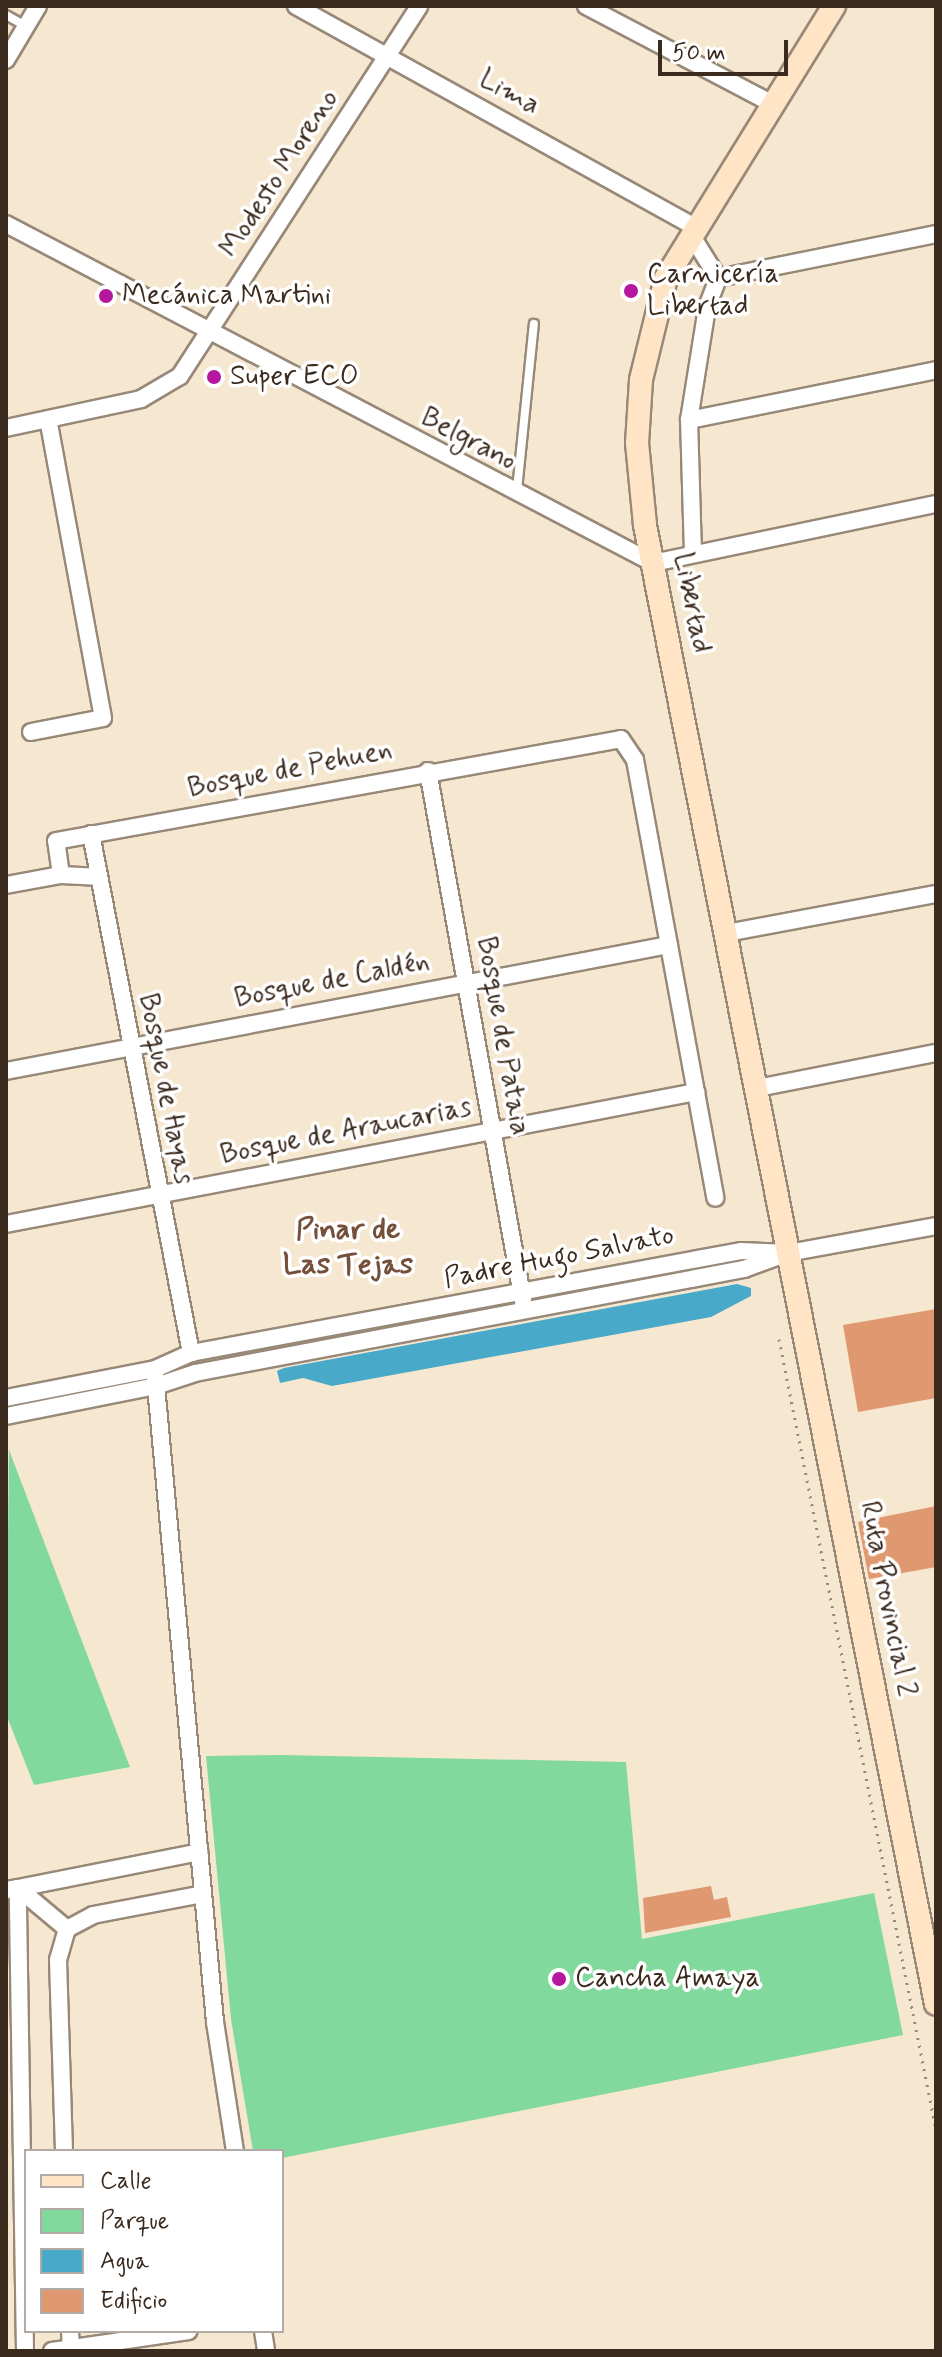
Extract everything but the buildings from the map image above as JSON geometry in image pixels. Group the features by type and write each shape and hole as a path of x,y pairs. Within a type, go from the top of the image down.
{"main road":[{"name":"Libertad","path":"788,1253 653,563 637,443 641,380 666,278 692,230 834,6"},
{"name":"Ruta Provincial 2","path":"788,1253 936,2004"}],"street":[{"path":"6,60 38,6"},
{"name":"Lima","path":"296,6 388,55 692,230"},
{"name":"Modesto Moreno","path":"6,428 141,399 167,387 208,333 419,6"},
{"path":"586,6 771,103"},
{"name":"Belgrano","path":"6,224 517,495 653,563"},
{"path":"692,230 718,278 707,307 689,420 693,554"},
{"path":"718,278 936,234"},
{"path":"689,420 936,370"},
{"path":"31,732 103,718 48,419"},
{"path":"653,563 936,504"},
{"name":"Bosque de Pehuen","path":"61,875 56,841 428,771 621,739 635,760 669,945"},
{"name":"Bosque de Pataia","path":"428,771 525,1310"},
{"name":"Bosque de Hayas","path":"91,834 96,877 191,1353"},
{"path":"6,885 61,875 96,877"},
{"path":"727,933 936,894"},
{"path":"669,945 715,1198"},
{"name":"Bosque de Caldén","path":"6,1071 669,945"},
{"path":"757,1088 936,1053"},
{"name":"Bosque de Araucarias","path":"6,1224 696,1092"},
{"name":"Padre Hugo Salvato","path":"6,1398 195,1373 744,1269 788,1253 936,1226"},
{"name":"Padre Hugo Salvato","path":"6,1416 155,1378 191,1353 741,1251 788,1253"},
{"path":"155,1378 203,1894 235,2149"},
{"path":"12,1889 199,1852"},
{"path":"12,1889 67,1929"},
{"path":"12,1889 24,2315"},
{"path":"64,2149 58,1960 67,1929 93,1915 203,1894"},
{"path":"52,2351 177,2333"}],"lane":[{"path":"6,15 26,26"},
{"path":"517,495 534,324"}],"path":[{"path":"779,1339 936,2130"}],"green space":[{"path":"9,1450 130,1767 34,1785 6,1714"},
{"name":"Cancha Amaya","path":"206,1756 626,1762 642,1939 874,1893 903,2035 284,2158 284,2149 253,2149 231,2019"}],"water":[{"path":"737,1284 751,1288 751,1296 711,1317 332,1386 303,1378 280,1383 277,1371 284,1368"}],"place":[{"name":"Carnicería Libertad","path":"631,291"},
{"name":"Mecánica Martini","path":"106,296"},
{"name":"Super ECO","path":"214,377"},
{"name":"Cancha Amaya","path":"559,1979"}],"district":[{"name":"Pinar de Las Tejas","path":"348,1247"}]}
